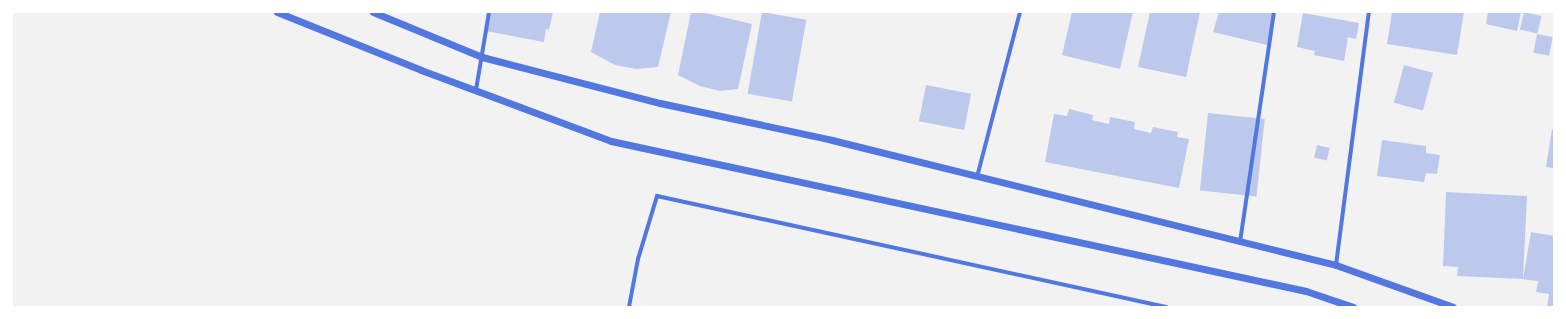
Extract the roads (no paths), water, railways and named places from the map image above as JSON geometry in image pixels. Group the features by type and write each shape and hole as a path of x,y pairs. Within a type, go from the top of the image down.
{"street":[{"path":"277,12 611,141 1306,291 1353,307"},
{"path":"373,12 482,57 660,103 832,140 1336,265 1453,307"},
{"path":"476,90 489,12"},
{"path":"977,177 1020,12"},
{"path":"1240,242 1274,12"},
{"path":"1336,265 1369,12"},
{"path":"629,307 638,259 657,196 1166,307"}]}
